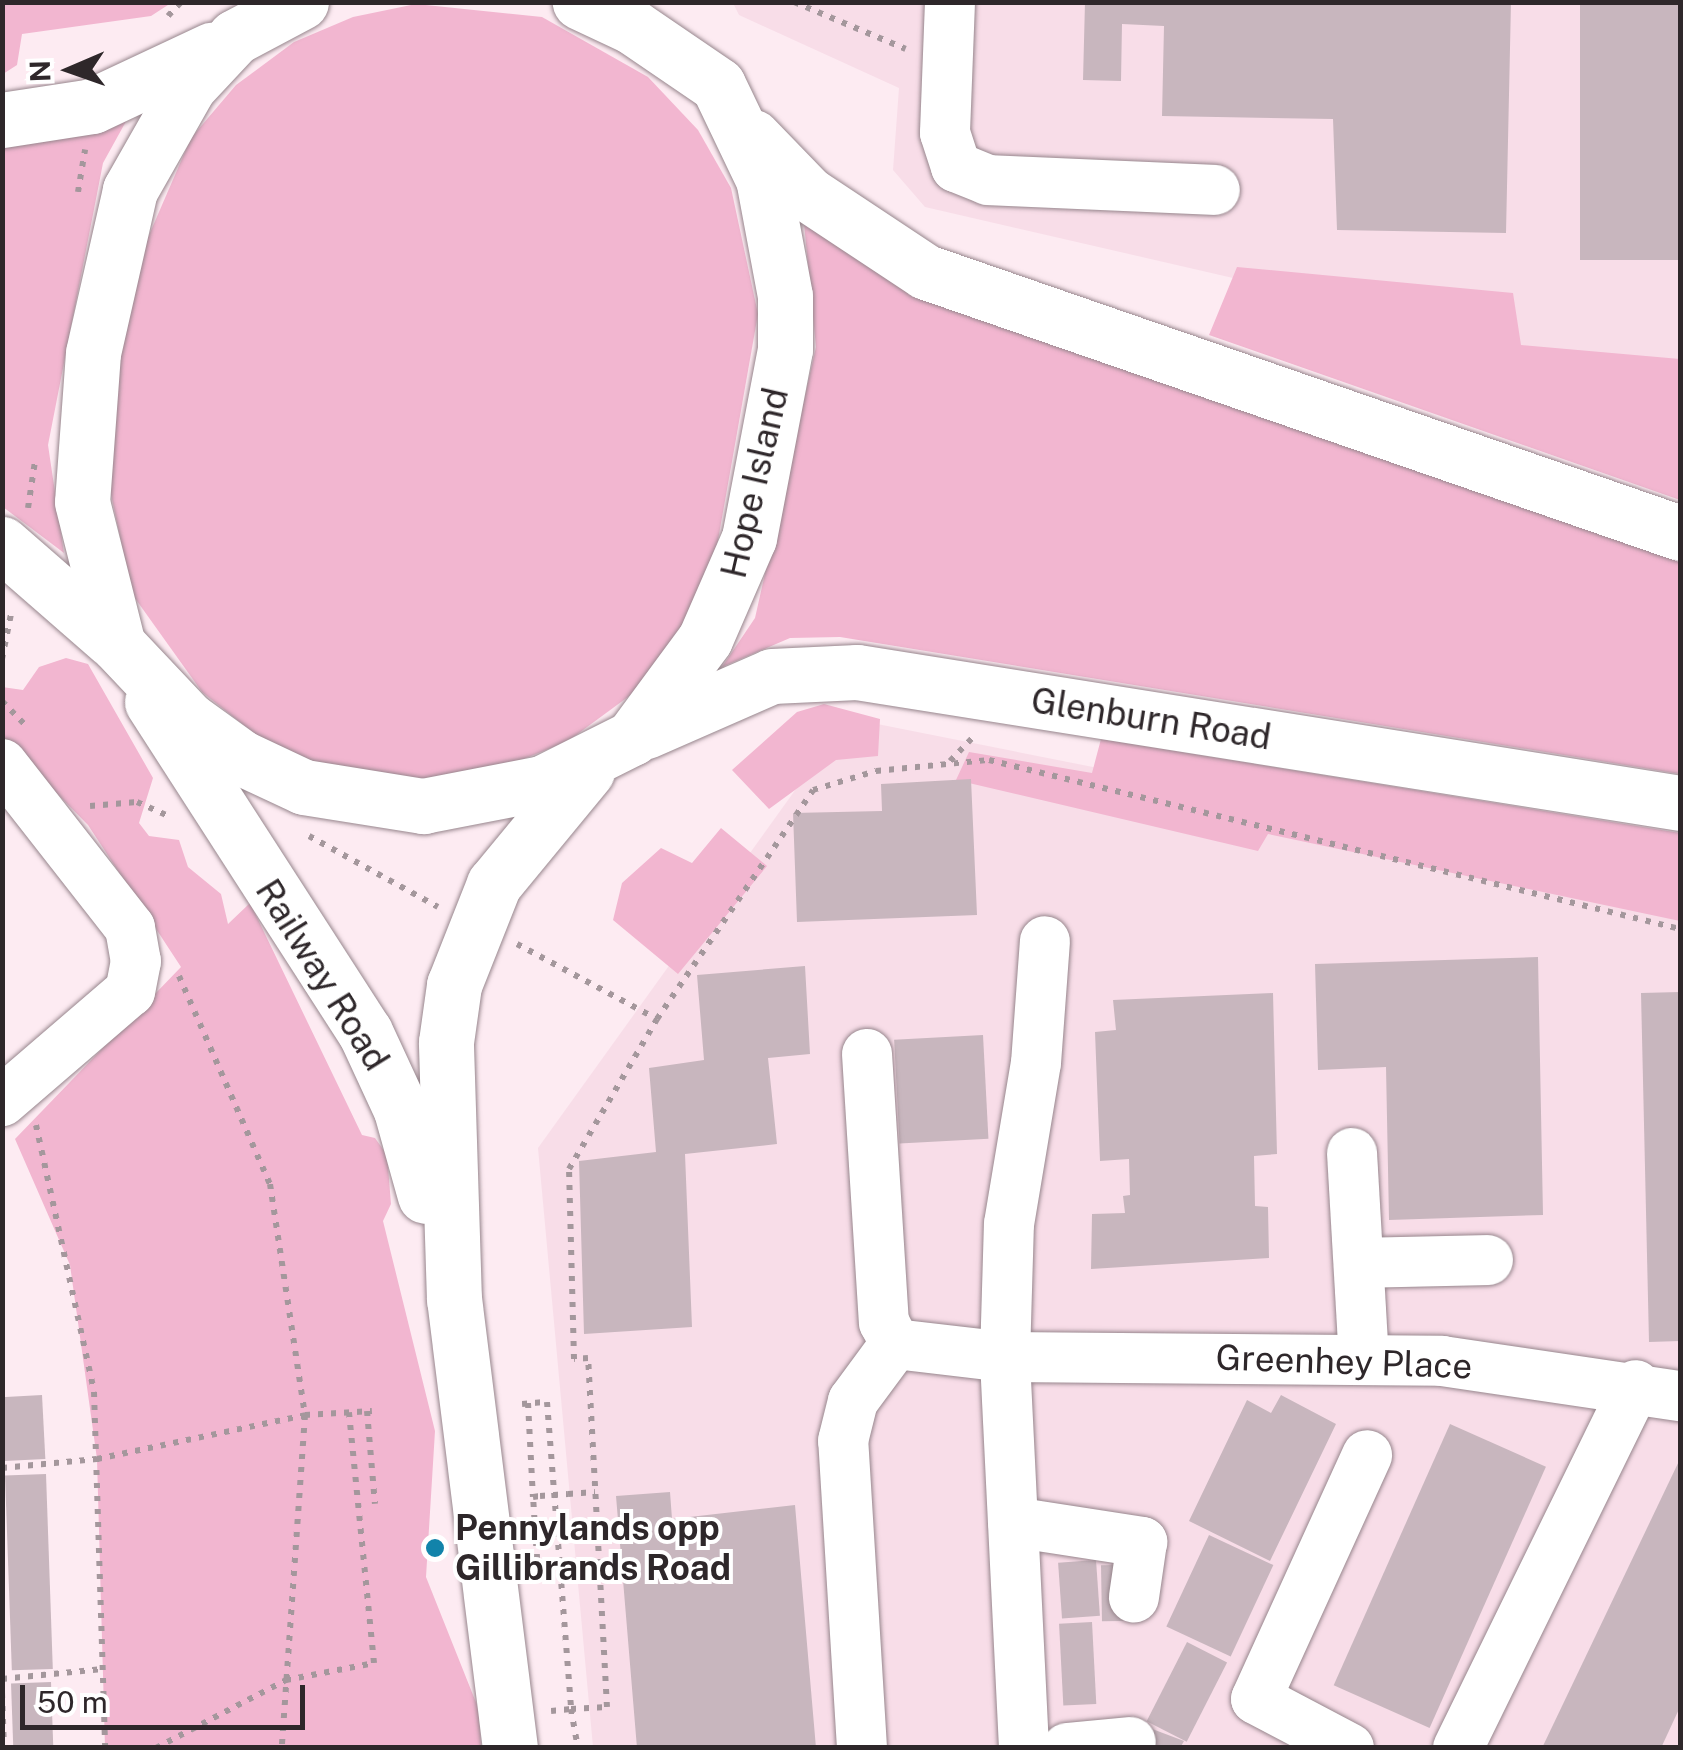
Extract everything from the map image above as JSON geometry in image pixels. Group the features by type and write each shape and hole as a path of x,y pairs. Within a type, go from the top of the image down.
{"main road":[{"path":"580,2 634,27 731,106"},
{"path":"666,2 731,106 808,194 926,272 1680,533"},
{"path":"2,120 92,106 276,13"},
{"path":"127,659 82,502 93,353 130,190 189,86 276,13"},
{"name":"Hope Island","path":"616,748 676,687 730,591 749,538 785,348 778,239 731,106"},
{"path":"2,544 242,758 363,802 479,801 616,748"},
{"name":"Railway Road","path":"127,659 247,856 385,1069 454,1300"},
{"name":"Glenburn Road","path":"616,748 772,676 842,672 1680,803"},
{"name":"Railway Road","path":"510,1748 454,1300 446,1042 475,924 524,840 616,748"}],"street":[{"path":"950,2 948,153 956,167 988,180 1215,190"},
{"path":"14,1091 156,965 130,928 58,802 19,751"},
{"path":"1024,1748 1005,1356 1009,1224 1036,1064 1045,942"},
{"path":"862,1748 843,1441 854,1401 894,1344 884,1322 867,1054"},
{"path":"1352,1153 1364,1360"},
{"path":"1359,1263 1488,1260"},
{"name":"Greenhey Place","path":"894,1344 1005,1356 1442,1360 1658,1390"},
{"path":"1458,1748 1658,1390"},
{"path":"1349,1748 1256,1700 1367,1455"},
{"path":"1013,1522 1142,1542 1134,1597"},
{"path":"1067,1748 1131,1742"}],"path":[{"path":"794,2 949,67"},
{"path":"2,659 12,605"},
{"path":"2,701 19,751"},
{"path":"546,1692 548,1711 607,1707 588,1358 574,1359 569,1169 657,1018 803,797 876,771 989,760 1680,928"},
{"path":"58,802 90,806"},
{"path":"58,802 90,806 137,802 184,822"},
{"path":"90,806 99,822"},
{"path":"247,856 287,832 302,832 657,1018"},
{"path":"156,965 270,1184 305,1414 282,1748"},
{"path":"14,1091 94,1392 105,1748"},
{"path":"540,1594 536,1496 525,1403 547,1402 571,1710 578,1748"},
{"path":"2,1468 97,1459 305,1414 370,1411 375,1504"},
{"path":"156,1748 286,1680 374,1663 349,1412"},
{"path":"536,1496 595,1492"},
{"path":"2,1680 103,1669"},
{"path":"2,1693 4,1748"}],"shaded area":[{"path":"3,2 171,3 151,16 22,34 17,65 3,74"},
{"path":"733,3 1680,3 1680,404 1233,278 925,207 893,170 899,88 739,15"},
{"path":"416,4 542,17 648,77 698,130 731,188 758,314 717,546 683,630 632,694 568,741 504,767 431,780 320,765 256,735 202,692 132,594 108,480 117,374 143,249 191,138 236,85 294,42 353,17"},
{"path":"140,96 103,163 48,445 64,553 3,507 2,131"},
{"path":"803,213 1680,554 1680,774 840,637 790,638 722,667 755,618 816,347"},
{"path":"1237,267 1513,293 1521,345 1680,359 1680,500 1209,335"},
{"path":"66,658 88,664 153,778 139,823 149,836 179,840 188,867 221,894 228,924 250,903 362,1135 375,1138 387,1155 391,1204 383,1221 435,1431 426,1577 479,1710 481,1747 105,1747 97,1459 70,1265 15,1139 181,967 88,825 3,739 2,687 23,690 39,667"},
{"path":"824,704 880,719 878,756 836,760 769,809 732,770 797,712"},
{"path":"847,718 1680,884 1680,1747 593,1747 538,1148"},
{"path":"1101,739 1680,833 1680,921 1268,834 1258,851 956,780 969,752 1092,773"},
{"path":"721,828 767,866 678,974 613,920 622,883 661,848 692,863"}],"building":[{"path":"1085,2 1511,2 1506,233 1337,230 1333,119 1162,116 1164,26 1122,24 1121,81 1083,80"},
{"path":"1580,2 1680,2 1680,260 1580,260"},
{"path":"971,779 977,915 797,922 793,813 882,811 881,784"},
{"path":"1538,957 1543,1215 1389,1220 1386,1067 1318,1070 1315,964"},
{"path":"805,966 810,1054 768,1058 777,1144 685,1154 692,1327 584,1334 579,1161 656,1152 649,1068 704,1060 697,975"},
{"path":"1680,992 1680,1341 1649,1342 1641,993"},
{"path":"1273,993 1277,1154 1254,1156 1255,1206 1268,1207 1269,1258 1091,1269 1092,1214 1125,1213 1123,1196 1130,1195 1129,1159 1100,1161 1095,1032 1116,1030 1113,1000"},
{"path":"983,1035 988,1139 900,1144 894,1040"},
{"path":"42,1395 45,1459 4,1461 2,1397"},
{"path":"1281,1395 1336,1424 1270,1561 1189,1521 1247,1400 1271,1413"},
{"path":"1450,1424 1546,1467 1430,1728 1334,1685"},
{"path":"1680,1459 1680,1707 1661,1748 1542,1748"},
{"path":"46,1474 53,1669 12,1670 5,1475"},
{"path":"670,1492 672,1519 795,1505 816,1748 637,1748 616,1496"},
{"path":"1209,1535 1273,1565 1231,1657 1166,1627"},
{"path":"1096,1560 1100,1616 1062,1619 1058,1563"},
{"path":"1101,1565 1122,1565 1123,1621 1102,1621"},
{"path":"1092,1622 1096,1704 1063,1706 1059,1624"},
{"path":"1187,1642 1227,1662 1187,1742 1147,1721"},
{"path":"51,1682 53,1748 13,1748 11,1683"},
{"path":"1147,1727 1184,1741 1180,1748 1137,1748"}],"place":[{"name":"Pennylands opp Gillibrands Road","path":"435,1548"}]}
